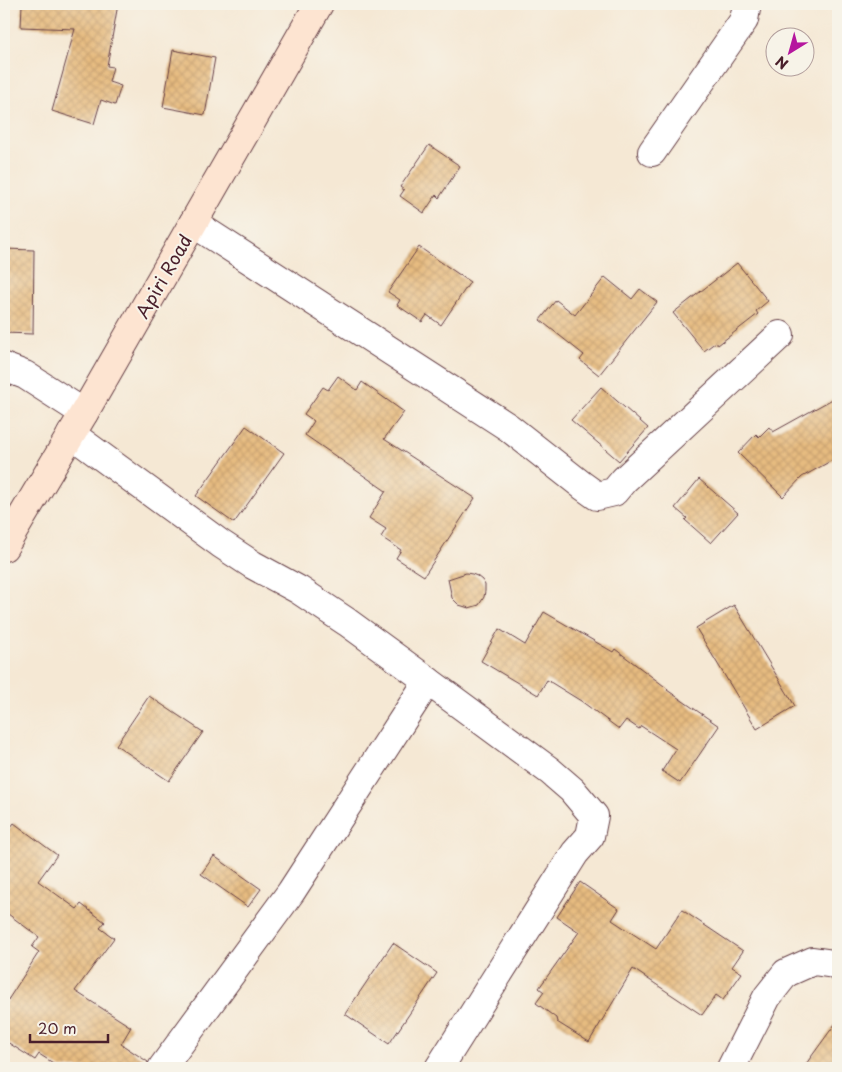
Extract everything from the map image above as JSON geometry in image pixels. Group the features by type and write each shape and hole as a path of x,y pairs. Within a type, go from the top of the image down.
{"street":[{"name":"Apiri Road","path":"4,547 319,4"},
{"path":"652,152 744,20 747,4"},
{"path":"193,224 508,427 597,496 614,492 624,480 780,335"},
{"path":"4,367 25,375 77,423 221,544 253,565 307,595 347,622 550,770 572,790 594,816 590,836 576,853 439,1068"},
{"path":"162,1068 291,892 428,681"},
{"path":"731,1068 767,997 786,973 813,961 834,964 838,967"}],"building":[{"path":"22,4 118,4 107,66 113,67 109,82 121,86 115,105 101,100 94,124 52,111 75,29 21,27"},
{"path":"173,50 215,58 205,115 163,107"},
{"path":"429,145 460,166 439,198 436,195 424,213 400,196 404,190 400,187"},
{"path":"419,247 470,282 441,325 427,315 422,322 397,305 400,300 388,292"},
{"path":"4,249 34,250 33,334 4,333"},
{"path":"737,263 768,301 756,311 758,314 718,345 716,342 704,351 673,313"},
{"path":"605,277 632,299 640,289 657,302 599,375 580,360 584,355 540,320 556,300 575,315"},
{"path":"338,376 357,390 362,382 404,412 384,439 475,498 424,576 396,558 401,550 381,537 386,529 369,518 386,491 305,435 314,421 304,414 323,387 328,390"},
{"path":"601,387 648,428 619,461 571,420"},
{"path":"838,396 838,457 802,477 783,497 738,453 756,434 759,437 769,427 773,432"},
{"path":"246,426 284,453 234,523 196,496"},
{"path":"699,479 738,513 711,543 685,520 687,518 675,508"},
{"path":"466,573 477,576 485,585 484,597 479,605 469,608 459,605 452,598 448,579"},
{"path":"734,605 795,706 757,729 696,628"},
{"path":"544,612 613,652 615,649 667,690 719,726 680,783 662,771 676,749 641,726 639,729 626,720 619,729 581,701 547,680 538,695 481,661 499,629 525,645"},
{"path":"149,696 203,732 169,781 116,745"},
{"path":"14,823 57,855 38,881 77,909 81,904 105,922 100,928 114,938 75,991 131,1027 121,1044 148,1062 147,1068 61,1068 39,1054 35,1060 4,1040 4,1006 39,952 32,947 39,937 4,911 4,836"},
{"path":"214,856 261,889 248,907 201,874"},
{"path":"580,882 619,909 612,920 656,949 682,910 743,951 732,967 742,973 723,1000 716,995 702,1015 633,969 589,1042 557,1022 556,1018 536,1003 544,992 539,988 579,932 557,917"},
{"path":"393,943 437,973 389,1044 345,1014"},
{"path":"838,1020 838,1068 803,1068"}]}
